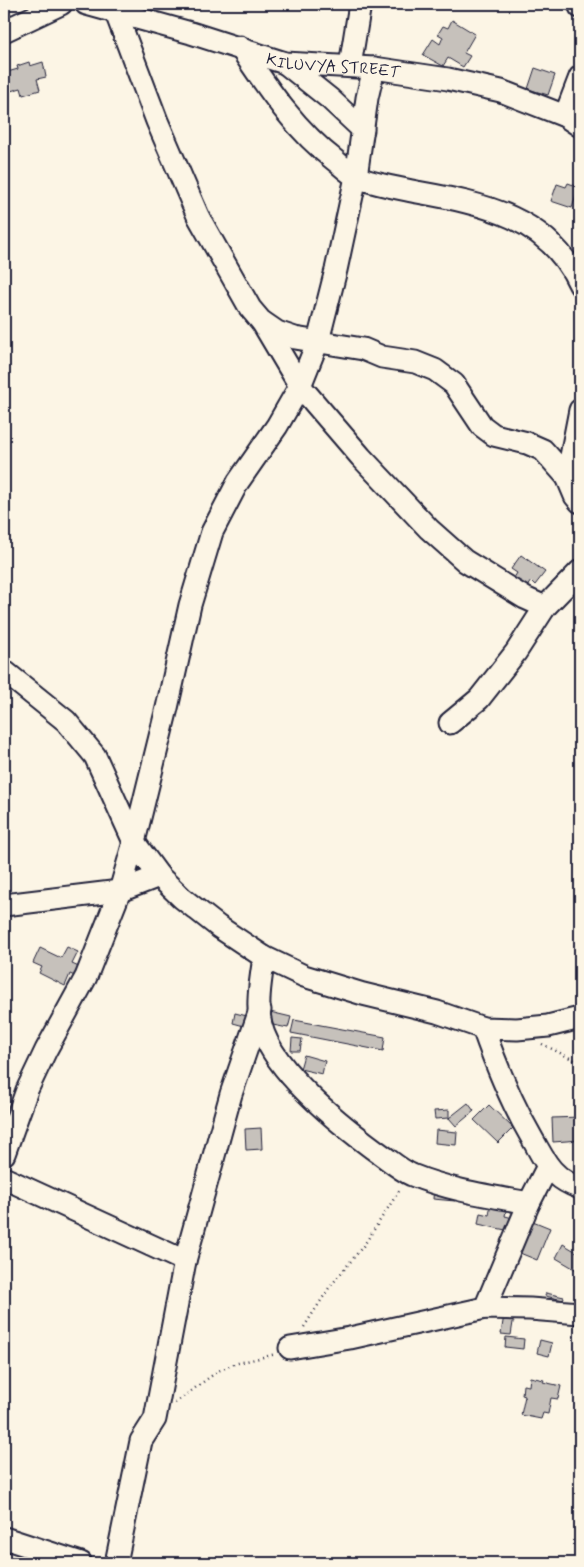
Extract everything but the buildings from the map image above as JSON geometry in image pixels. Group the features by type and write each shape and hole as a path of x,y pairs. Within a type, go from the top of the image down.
{"street":[{"path":"4,32 25,11 61,4"},
{"name":"KILUVYA STREET","path":"86,4 240,47 285,63 374,68 448,79 500,91 573,121"},
{"path":"350,66 360,4"},
{"path":"116,13 157,121 198,216 250,308 261,321 300,386 374,472 429,529 466,561 525,598 545,607"},
{"path":"240,47 268,89 294,122 324,152 356,177 401,189 490,208 525,224 555,247 574,272 580,286"},
{"path":"285,63 330,99 363,130"},
{"path":"4,1154 27,1090 46,1050 86,978 120,891 167,708 190,605 212,532 238,482 277,426 300,386 318,341 336,270 356,177 374,68"},
{"path":"573,121 580,77"},
{"path":"261,321 278,332 295,338 363,349 382,357 415,362 435,370 454,384 482,426 494,435 543,450 567,476 575,496 580,502"},
{"path":"567,476 580,410"},
{"path":"450,723 479,699 516,652 545,607 580,571"},
{"path":"4,671 66,721 95,756 134,842 159,876 182,898 219,927 264,957 304,976 363,994 437,1012 483,1028 517,1029 548,1026 580,1018"},
{"path":"4,905 120,891 159,876"},
{"path":"264,957 260,1010 261,1025 272,1050 292,1076 322,1107 368,1145 410,1174 476,1193 529,1203"},
{"path":"116,1563 141,1442 154,1419 185,1262 231,1094 260,1010"},
{"path":"483,1028 497,1069 515,1108 548,1166 557,1176 580,1188"},
{"path":"485,1308 529,1203 548,1166"},
{"path":"4,1178 185,1262"},
{"path":"290,1348 350,1338 485,1308 580,1313"},
{"path":"4,1538 81,1563"}],"path":[{"path":"517,1029 552,1050 580,1063"},
{"path":"154,1419 218,1371 234,1364 275,1354 290,1348 329,1288 364,1245 410,1174"}]}
